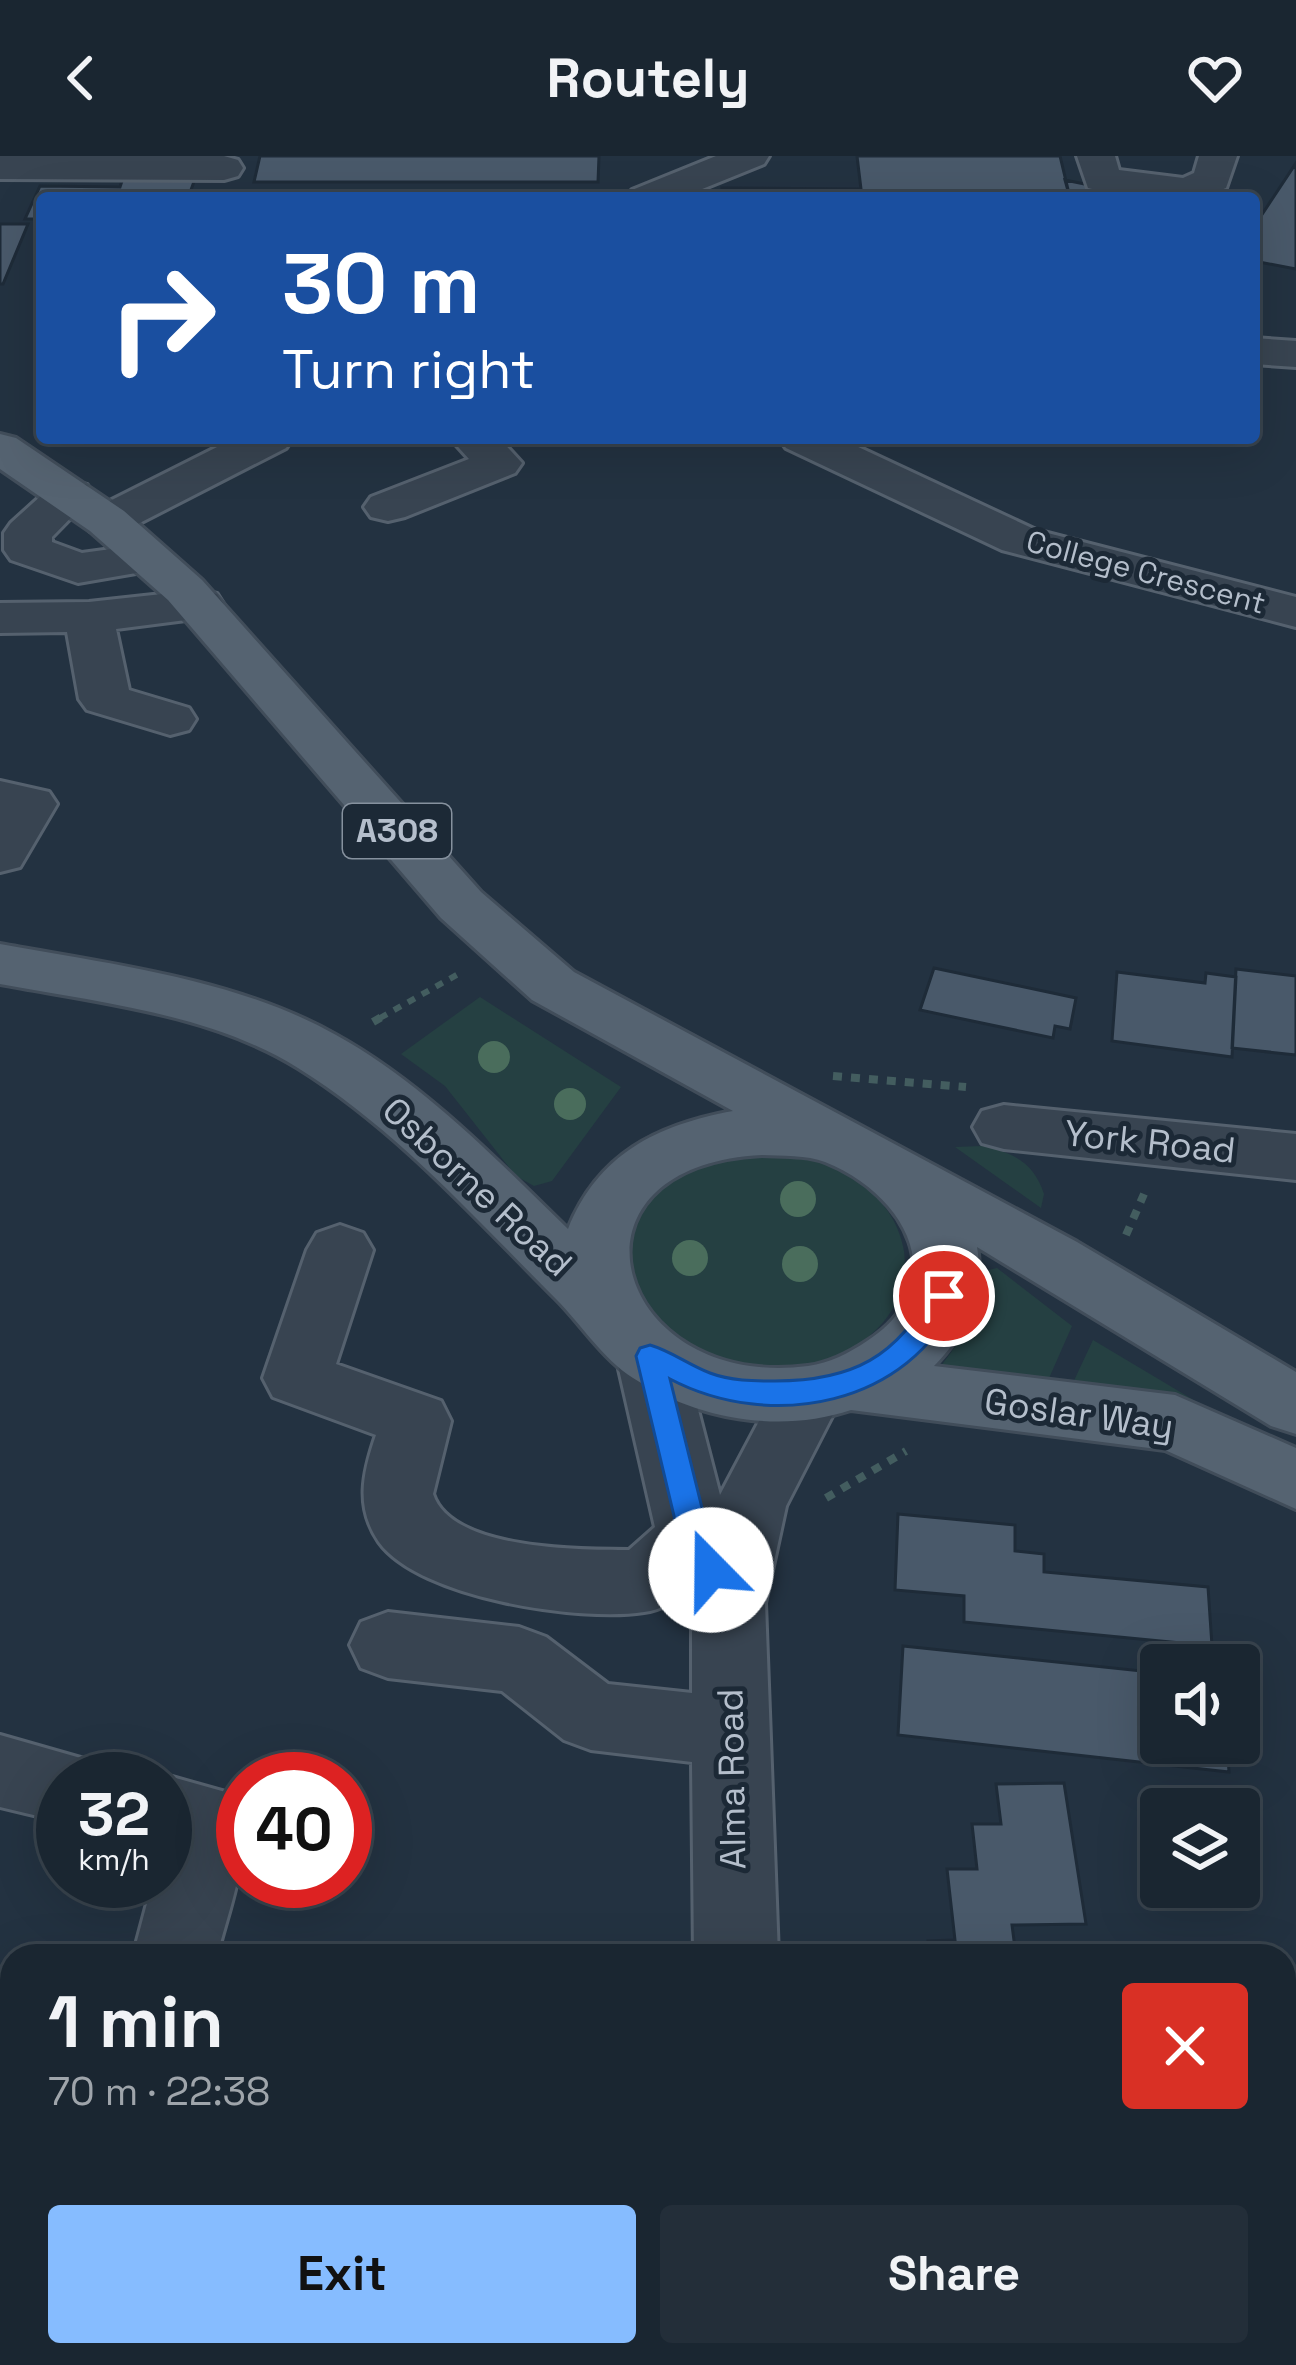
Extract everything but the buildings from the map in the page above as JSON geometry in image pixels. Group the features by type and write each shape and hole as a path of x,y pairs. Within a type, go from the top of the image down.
{"main road":[{"name":"A308","path":"0,448 88,508 199,605 461,905 554,986 1054,1260 1296,1406"},
{"name":"Osborne Road","path":"2,968 182,1001 318,1052 402,1112 629,1332"},
{"name":"A308","path":"629,1332 595,1264 602,1221 627,1181 656,1158 707,1136 774,1129 847,1145 934,1214 946,1249 944,1296 932,1322 896,1360 830,1388"},
{"path":"629,1332 704,1383 745,1393 830,1388"},
{"name":"Goslar Way","path":"830,1388 1175,1423 1296,1480"}],"street":[{"path":"645,156 686,184"},
{"path":"663,192 750,156"},
{"path":"1096,156 1102,180 1187,190 1211,180 1218,156"},
{"path":"0,167 232,174"},
{"path":"1260,351 1296,354"},
{"path":"148,558 78,568 28,550 28,533 254,444"},
{"path":"388,507 500,464 479,444"},
{"name":"College Crescent","path":"815,444 1019,540 1296,612"},
{"path":"0,618 89,617 199,605"},
{"path":"89,617 105,699 170,719"},
{"path":"0,798 30,804 0,854"},
{"name":"York Road","path":"1004,1126 1296,1157"},
{"path":"340,1250 297,1378 416,1421 397,1496 410,1525 431,1546 494,1568 572,1582 645,1581 711,1570"},
{"name":"Alma Road","path":"629,1332 711,1570 731,1732 736,1944"},
{"name":"Alma Road","path":"711,1570 830,1388"},
{"path":"388,1645 519,1660 591,1716 731,1732"},
{"path":"0,1771 36,1780"},
{"path":"192,1817 208,1821 192,1888"},
{"path":"179,1944 187,1908"}],"path":[{"path":"318,1052 508,946"},
{"path":"847,1145 836,1073 1008,1092 1004,1126"}],"green space":[{"path":"480,997 621,1087 552,1181 534,1186 516,1176 445,1086 401,1054"},
{"path":"982,1146 1013,1156 1028,1167 1044,1194 1041,1208 955,1147"},
{"path":"711,1152 803,1155 846,1173 881,1202 902,1242 903,1284 891,1312 870,1335 844,1353 813,1365 748,1373 707,1364 636,1325 615,1221"},
{"path":"997,1268 1072,1326 1046,1385 1008,1375 956,1379 941,1366 965,1333 980,1272"},
{"path":"1093,1340 1296,1461 1071,1387"}],"route":[{"path":"711,1570 694,1537 650,1356 704,1383 745,1393 809,1393 851,1383 896,1360 932,1322 944,1296"}]}
